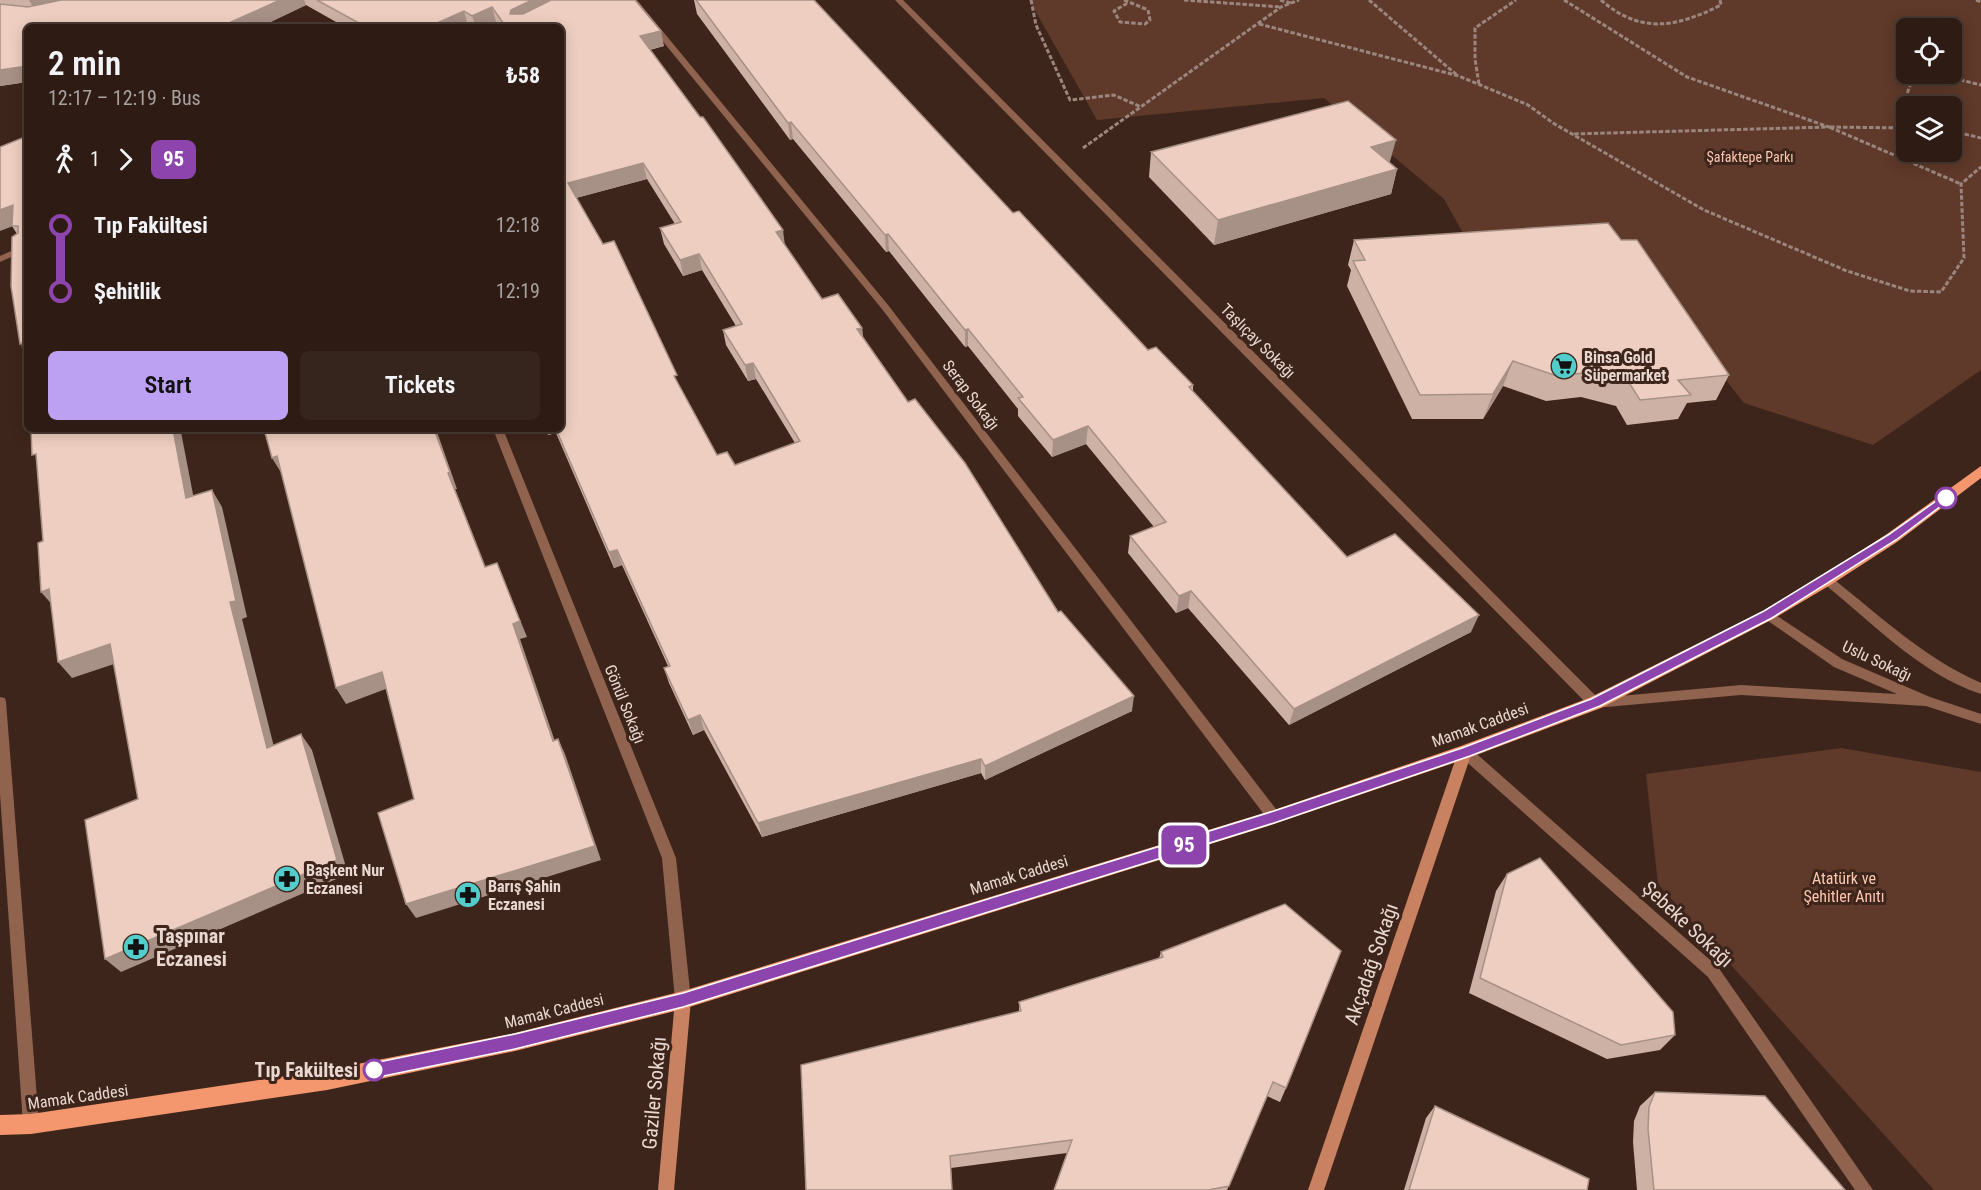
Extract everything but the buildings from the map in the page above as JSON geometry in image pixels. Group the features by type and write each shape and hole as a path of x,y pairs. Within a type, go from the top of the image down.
{"main road":[{"name":"Mamak Caddesi","path":"0,1125 31,1124 327,1080 515,1041 683,1000 1274,817 1465,752 1595,703 1768,615 1827,580 1892,537 1981,471"}],"street":[{"name":"Serap Sokağı","path":"633,0 885,307 1274,817"},
{"name":"Taşlıçay Sokağı","path":"899,0 1595,703"},
{"path":"0,259 24,249"},
{"name":"Gönül Sokağı","path":"499,432 669,858 683,1000"},
{"path":"1827,580 1912,647 1961,682 1981,689"},
{"name":"Uslu Sokağı","path":"1768,615 1838,663 1926,701 1981,719"},
{"path":"1595,703 1741,690 1926,701"},
{"path":"0,702 31,1124"},
{"name":"Akçadağ Sokağı","path":"1316,1190 1465,752"},
{"name":"Şebeke Sokağı","path":"1465,752 1713,972 1865,1190"},
{"name":"Gaziler Sokağı","path":"666,1190 683,1000"}],"path":[{"path":"1031,0 1036,26 1070,100 1114,95 1141,107"},
{"path":"1184,0 1281,7"},
{"path":"1280,0 1292,3"},
{"path":"1060,164 1281,7 1299,0"},
{"path":"1369,0 1459,76"},
{"path":"1479,85 1475,59 1475,28 1516,0"},
{"path":"1564,0 1687,77 1829,128 1961,184"},
{"path":"1601,0 1613,13 1638,22 1671,26 1699,17 1721,5 1720,0"},
{"path":"1976,0 1981,2"},
{"path":"1124,1 1148,10 1150,20 1145,24 1120,22 1114,16 1114,11 1126,4 1124,1"},
{"path":"1259,24 1459,76 1528,105 1572,134 1704,210 1846,271 1910,291 1941,292 1964,258 1961,184"},
{"path":"1907,96 1913,77 1936,74 1981,85"},
{"path":"1572,134 1896,128"},
{"path":"1962,133 1981,138"},
{"path":"1961,184 1981,167"}],"green space":[{"name":"Şafaktepe Parkı","path":"1029,0 1981,0 1981,370 1873,445 1744,403 1615,239 1473,251 1444,199 1324,98 1097,120"},
{"name":"Atatürk ve Şehitler Anıtı","path":"1841,748 1981,772 1981,1190 1934,1190 1658,884 1646,774"}],"bus line":[{"name":"95","path":"374,1070 515,1041 683,1000 1274,817 1465,752 1595,703 1768,615 1827,580 1946,498"}],"place":[{"name":"Binsa Gold Süpermarket","path":"1564,366"},
{"name":"Başkent Nur Eczanesi","path":"287,879"},
{"name":"Barış Şahin Eczanesi","path":"468,895"},
{"name":"Taşpınar Eczanesi","path":"136,947"},
{"name":"Tıp Fakültesi","path":"374,1070"}]}
